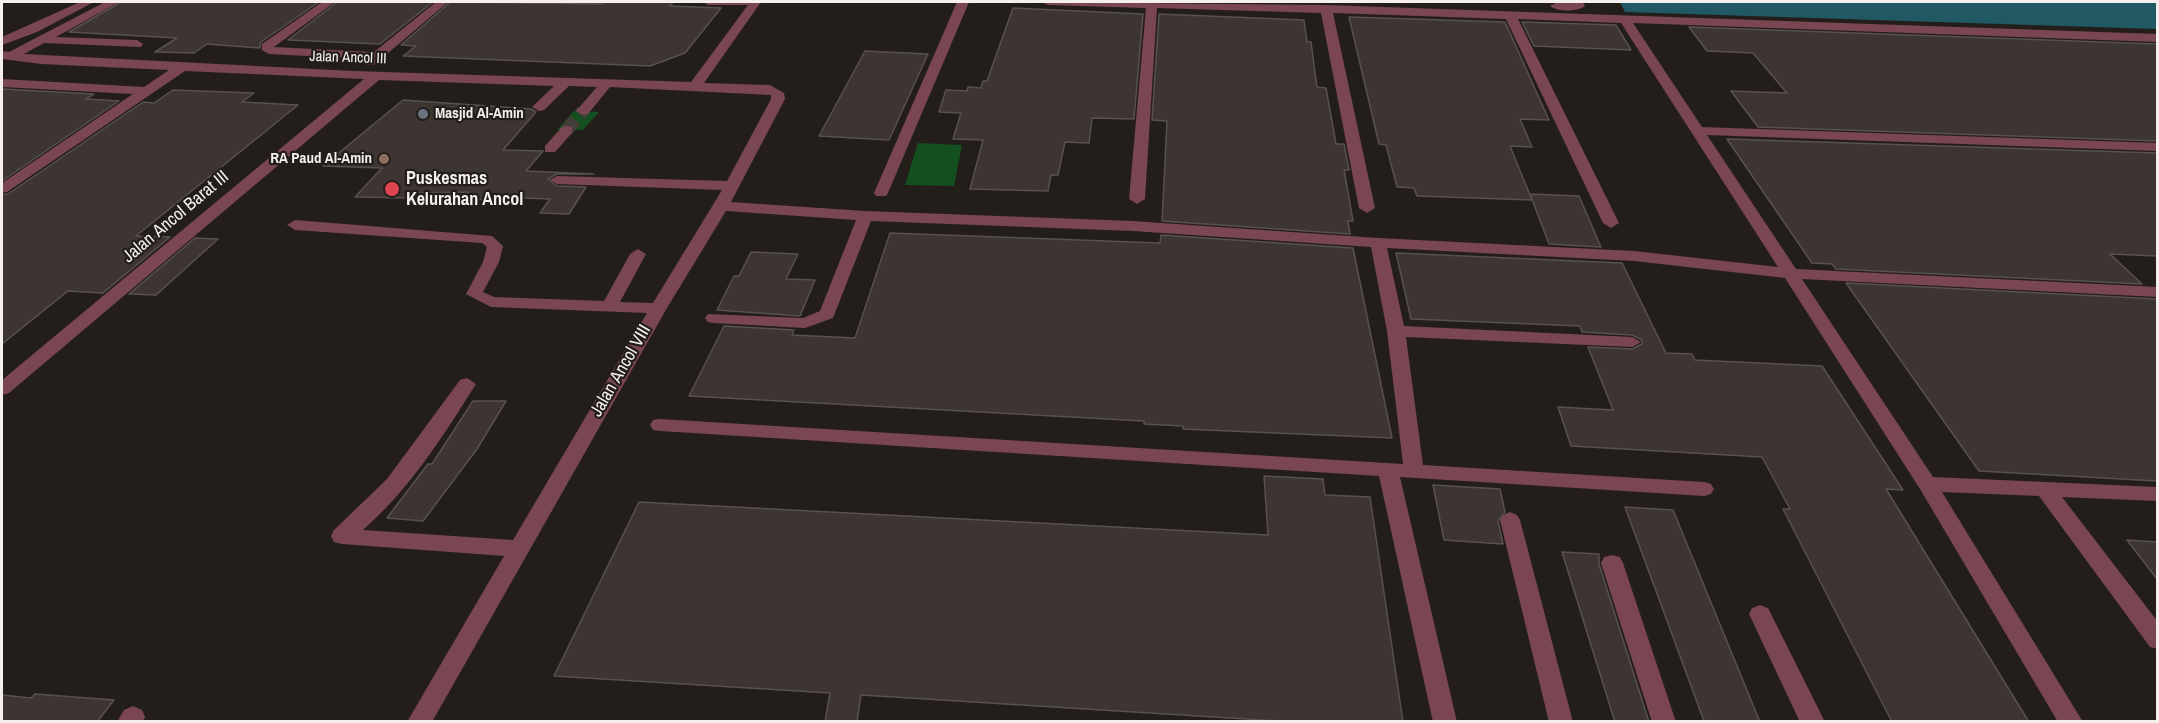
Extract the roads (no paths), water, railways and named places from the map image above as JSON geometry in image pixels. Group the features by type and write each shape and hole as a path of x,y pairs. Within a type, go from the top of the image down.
{"street":[{"path":"2,41 33,29 88,2"},
{"path":"5,56 44,40 113,2"},
{"path":"329,2 266,47 269,50 378,56"},
{"path":"354,75 442,2"},
{"path":"708,2 756,2"},
{"path":"694,86 756,2"},
{"path":"881,193 963,2"},
{"path":"1048,2 1326,8 1626,21 2157,38"},
{"path":"1419,2 1576,7 1579,6 1578,2"},
{"path":"1137,199 1152,4"},
{"path":"1326,8 1367,208"},
{"path":"1511,16 1611,223"},
{"path":"1626,21 1793,274 1927,484 2071,722"},
{"path":"44,40 137,44"},
{"path":"65,61 97,42"},
{"name":"Jalan Ancol III","path":"5,56 376,76 694,86"},
{"path":"2,189 183,66"},
{"name":"Jalan Ancol Barat III","path":"2,389 376,76"},
{"path":"538,107 567,81"},
{"path":"583,111 608,82"},
{"path":"2,83 146,91"},
{"name":"Jalan Ancol VIII","path":"419,722 658,308 721,206 778,99 777,93 770,89 694,86"},
{"path":"550,149 567,130"},
{"path":"1700,131 2157,147"},
{"path":"557,180 732,186"},
{"path":"721,206 865,216 1133,226 1378,243 1634,256 1793,274 2157,292"},
{"path":"714,318 805,323 827,314 865,216"},
{"path":"295,225 486,239 495,246 493,264 477,282 474,294 491,302 658,308"},
{"path":"1378,243 1396,331 1414,471"},
{"path":"609,307 638,254"},
{"path":"1396,331 1632,342"},
{"path":"467,384 422,449 368,516 342,536 519,549"},
{"path":"660,425 1704,489"},
{"path":"1388,470 1445,722"},
{"path":"1927,484 2157,494"},
{"path":"2043,488 2157,640"},
{"path":"1510,520 1561,722"},
{"path":"1612,562 1664,722"},
{"path":"1760,614 1813,722"}],"water":[{"path":"1620,2 2157,2 2157,29 1625,12"}],"tunnel":[{"path":"567,130 583,111"}],"place":[{"name":"Masjid Al-Amin","path":"423,114"},
{"name":"RA Paud Al-Amin","path":"384,159"},
{"name":"Puskesmas Kelurahan Ancol","path":"392,189"}]}
